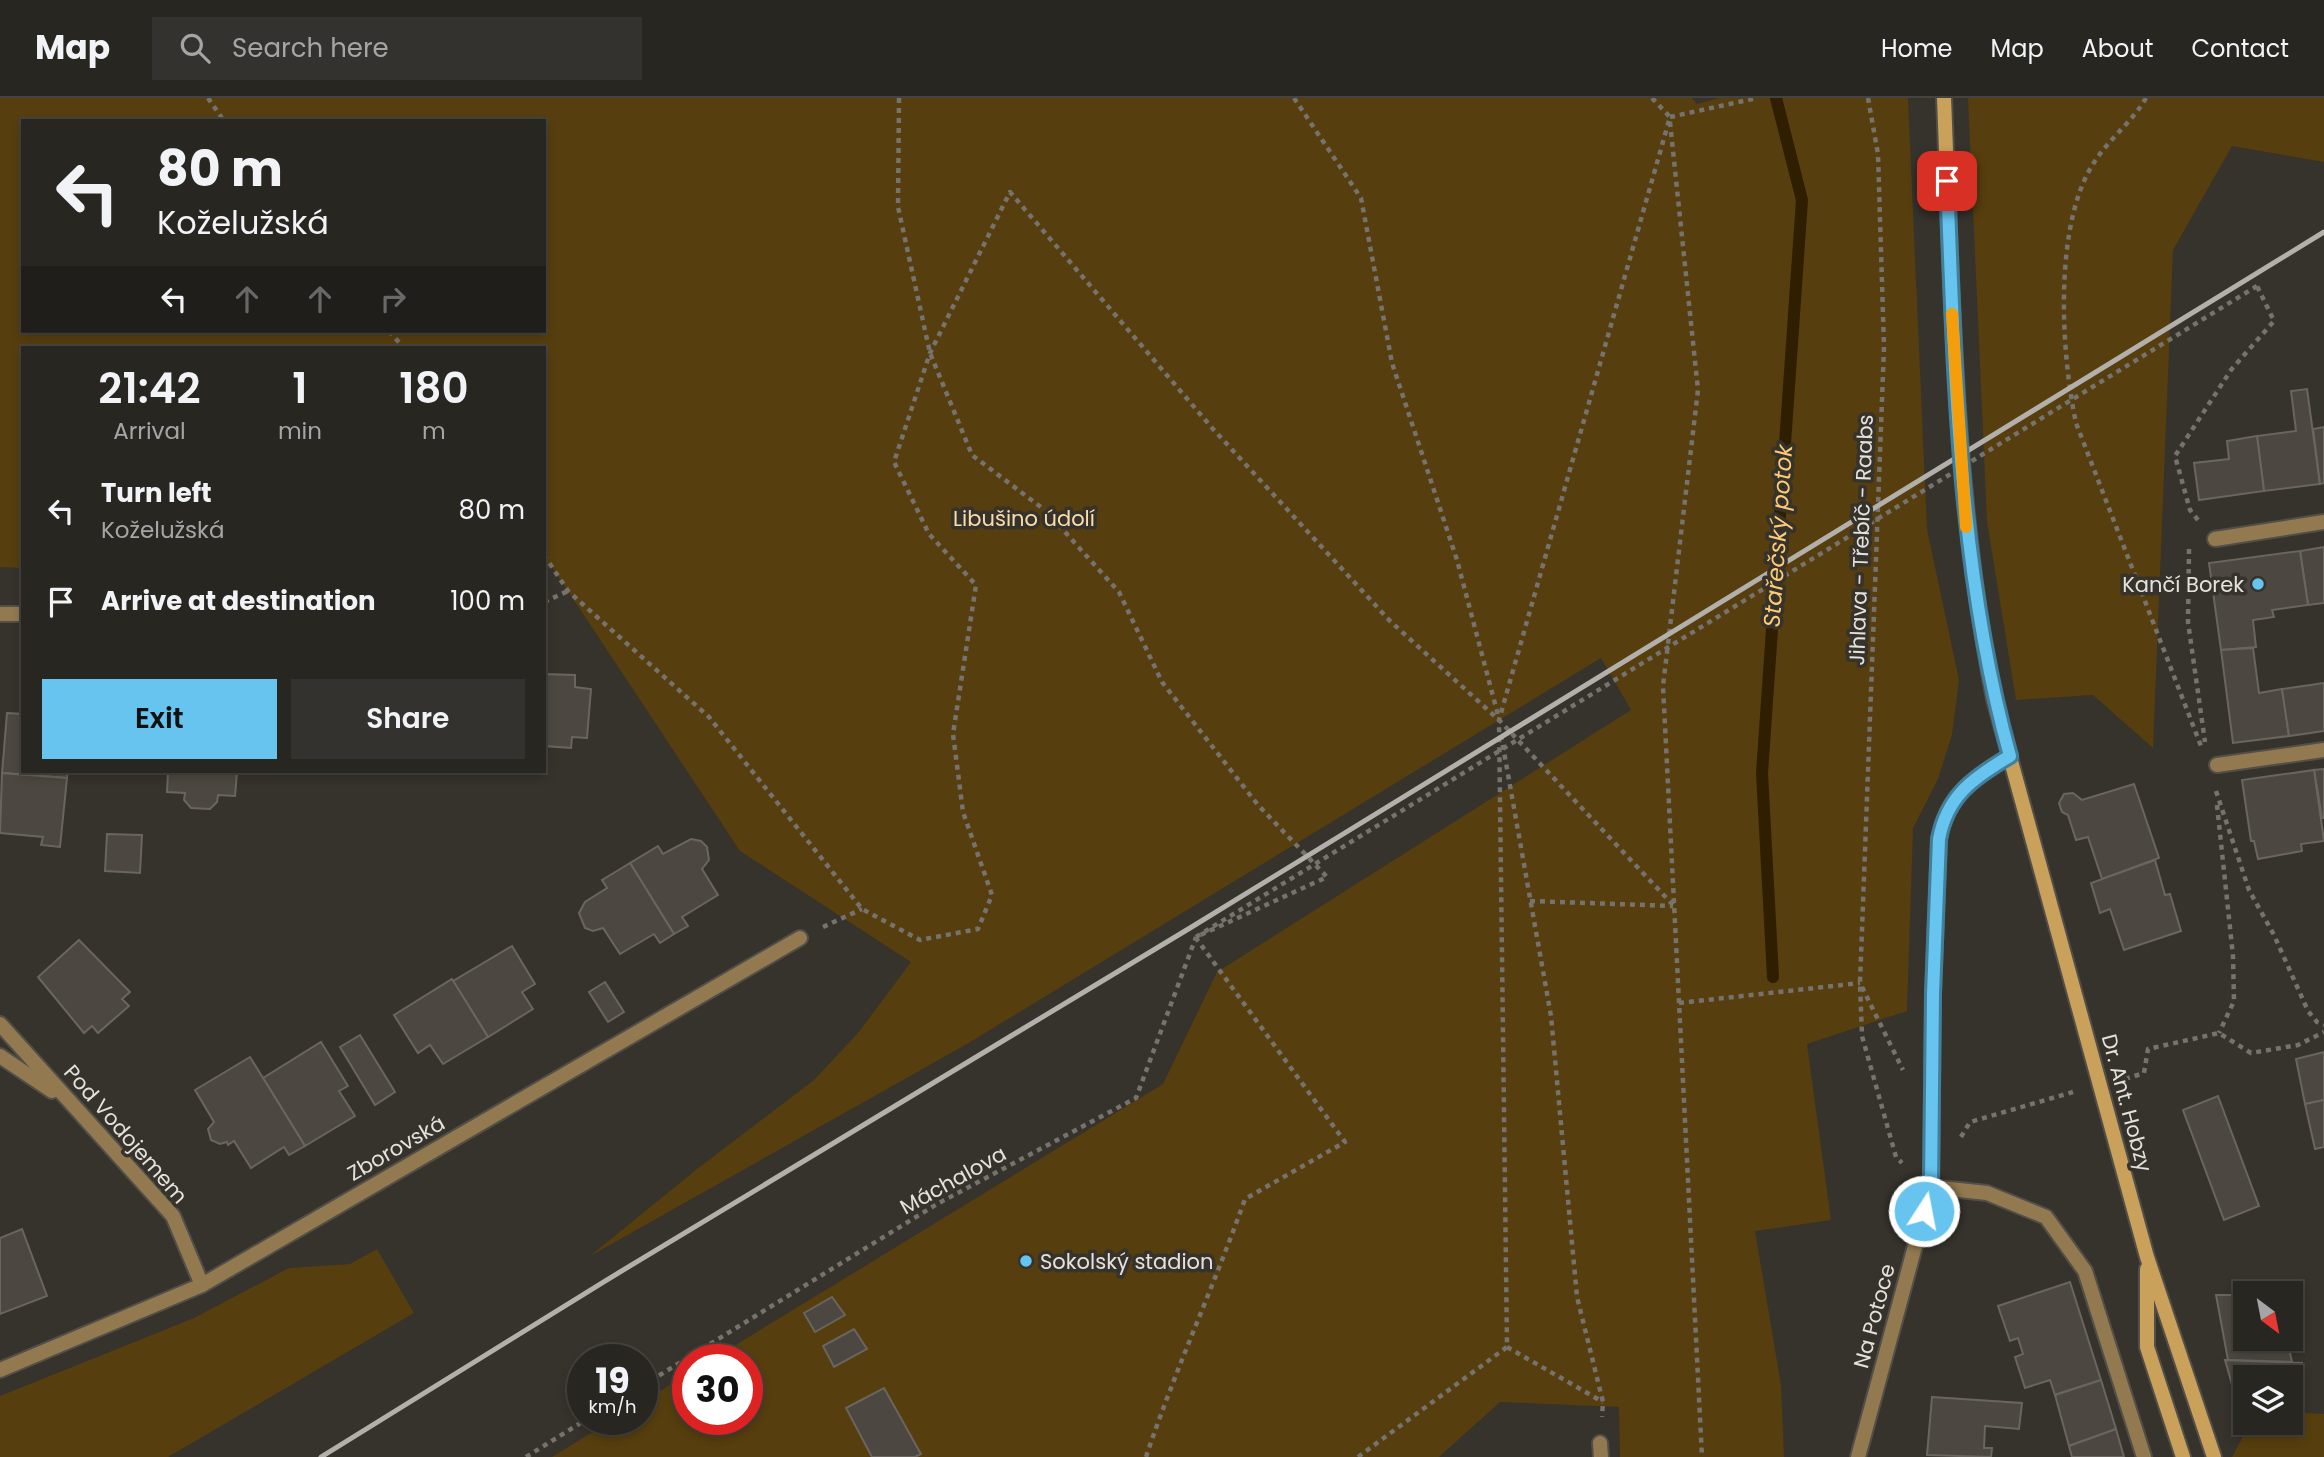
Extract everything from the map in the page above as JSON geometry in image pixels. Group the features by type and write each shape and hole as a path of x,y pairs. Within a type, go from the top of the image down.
{"main road":[{"name":"Dr. Ant. Hobzy","path":"1944,98 1952,319 1966,522 1982,641 2010,756 2147,1257 2214,1457"},
{"path":"2147,1257 2147,1347 2183,1457"}],"street":[{"path":"2215,539 2324,522"},
{"path":"0,614 21,614"},
{"path":"2213,765 2324,750"},
{"name":"Na Potoce","path":"1858,1457 1931,1187 1933,994 1939,839 1943,818 1964,788 2010,756"},
{"name":"Zborovská","path":"0,1370 202,1285 800,938"},
{"name":"Pod Vodojemem","path":"0,1024 173,1216 202,1285"},
{"path":"0,1056 71,1103"},
{"path":"1931,1187 1987,1193 2046,1217 2085,1271 2144,1457"}],"path":[{"path":"208,98 223,119"},
{"path":"899,98 898,207 930,354 972,455 1046,511 1119,592 1162,682 1258,805 1327,877 1196,937"},
{"path":"1294,98 1361,198 1392,363 1457,560 1499,720 1551,1016 1577,1297 1603,1402 1601,1450"},
{"path":"1652,98 1670,117 1698,390 1663,686 1702,1457"},
{"path":"1670,117 1757,98"},
{"name":"Jihlava - Třebíč - Raabs","path":"1868,98 1878,154 1884,347 1860,983 1862,1037 1896,1157 1931,1187"},
{"path":"2146,98 2095,161 2075,203 2064,287 2067,383 2076,424 2213,765"},
{"path":"1507,1347 1499,720 1670,117"},
{"path":"546,558 568,591 709,717 862,909 920,940 978,929 992,895 963,811 953,734 976,585 929,534 894,462 930,354 1010,192 1213,429 1390,621 1499,720 1674,906"},
{"path":"1196,937 2257,286 2274,321 2231,370 2175,456 2190,510 2190,522"},
{"path":"2190,510 2215,539"},
{"path":"2189,547 2188,622 2213,765 2233,956 2234,1001 2219,1033"},
{"path":"546,601 568,591"},
{"path":"2216,791 2249,890 2274,935 2308,1011 2317,1023 2324,1025"},
{"path":"1531,901 1674,906"},
{"path":"800,938 862,909"},
{"path":"1146,1457 1165,1400 1214,1287 1245,1199 1345,1142 1196,937"},
{"name":"Máchalova","path":"658,1376 937,1204 1136,1098 1196,937"},
{"path":"1679,1003 1860,983 1907,1076"},
{"path":"2148,1049 2219,1033 2251,1053 2298,1045 2324,1032"},
{"path":"1970,1122 2077,1090"},
{"path":"1507,1347 1603,1402"},
{"path":"1358,1457 1507,1347"},
{"path":"526,1457 567,1431"}],"green space":[{"name":"Libušino údolí","path":"0,98 1692,98 1697,104 1719,98 1908,98 1927,529 1959,680 1952,735 1938,779 1913,828 1907,1011 1807,1044 1831,1220 1755,1231 1781,1385 1784,1457 1620,1457 1619,1407 1500,1402 1439,1457 552,1457 588,1435 658,1435 658,1392 672,1384 672,1435 763,1435 763,1344 737,1344 1163,1084 1217,972 1631,710 1601,658 967,1044 590,1256 697,1169 814,1080 858,1033 911,962 740,851 552,567 546,566 546,346 21,346 21,568 0,567"},
{"path":"1968,98 2324,98 2324,162 2232,146 2173,250 2153,748 2093,695 2016,700 1987,522"},
{"path":"377,1249 414,1313 168,1457 0,1457 0,1396 194,1318 289,1268 350,1264"},
{"path":"2303,1413 2324,1414 2324,1457 2232,1457 2244,1435 2303,1435"}],"building":[{"path":"2307,389 2320,484 2264,491 2257,436 2296,431 2291,391"},
{"path":"2324,427 2324,483 2320,484 2313,429"},
{"path":"2257,436 2264,491 2199,500 2194,463 2229,459 2227,441"},
{"path":"2324,547 2324,603 2308,605 2300,551"},
{"name":"Kančí Borek","path":"2300,551 2308,605 2272,610 2274,617 2253,620 2256,647 2221,650 2209,563"},
{"path":"2253,648 2259,693 2282,689 2289,736 2233,743 2221,650"},
{"path":"546,674 575,675 575,687 591,689 587,738 572,737 571,748 546,746"},
{"path":"2324,683 2324,731 2289,736 2282,689"},
{"path":"7,713 21,714 21,773 67,773 67,778 2,773"},
{"path":"2324,769 2324,818 2322,818 2314,770"},
{"path":"2314,770 2324,841 2301,844 2302,851 2258,859 2254,841 2251,841 2242,780"},
{"path":"2,773 67,778 60,847 41,845 43,837 0,833"},
{"path":"168,773 237,773 235,796 218,795 217,802 210,809 191,808 184,800 185,793 167,792"},
{"path":"2134,784 2159,858 2102,879 2088,837 2076,840 2068,815 2062,812 2059,803 2064,794 2073,793 2082,800"},
{"path":"107,834 142,835 140,873 105,871"},
{"path":"691,839 701,841 707,847 709,860 702,869 718,895 682,917 688,926 674,934 630,863 658,846 663,854"},
{"path":"2155,860 2165,895 2170,894 2181,931 2124,950 2110,909 2100,913 2091,883"},
{"path":"630,863 674,934 660,943 654,934 620,954 603,928 593,931 585,928 579,913 585,902 607,888 602,880"},
{"path":"79,940 130,992 122,999 129,1006 98,1033 92,1026 84,1033 38,977"},
{"path":"512,946 535,984 522,992 533,1009 488,1037 453,981"},
{"path":"452,979 488,1037 443,1064 430,1045 418,1053 394,1015"},
{"path":"605,982 624,1012 608,1022 589,992"},
{"path":"360,1035 395,1092 375,1105 340,1047"},
{"path":"321,1042 348,1086 339,1091 355,1116 305,1146 263,1078"},
{"path":"2324,1052 2324,1100 2305,1104 2296,1059"},
{"path":"250,1057 305,1146 289,1155 284,1147 251,1168 234,1141 228,1145 227,1142 220,1144 211,1140 208,1129 214,1122 195,1090"},
{"path":"2218,1096 2259,1206 2224,1220 2183,1110"},
{"path":"2324,1100 2324,1147 2315,1149 2305,1104"},
{"path":"22,1229 47,1296 0,1314 0,1238"},
{"path":"2070,1282 2101,1380 2055,1395 2050,1380 2025,1388 2015,1357 2023,1354 2018,1338 2010,1341 1998,1306"},
{"path":"2216,1295 2233,1295 2233,1351 2290,1351 2292,1362 2228,1360"},
{"path":"832,1297 845,1315 815,1332 804,1313"},
{"path":"854,1329 867,1349 834,1367 823,1346"},
{"path":"2225,1360 2302,1363 2233,1365 2233,1388"},
{"path":"2101,1380 2116,1429 2069,1446 2055,1395"},
{"path":"884,1388 921,1454 915,1457 872,1457 846,1408"},
{"path":"1932,1397 2022,1403 2019,1429 1985,1426 1984,1448 1992,1448 1991,1457 1927,1455"},
{"path":"2116,1429 2124,1457 2072,1457 2069,1446"}],"waterway":[{"name":"Stařečský potok","path":"1773,977 1762,773 1802,200 1776,98"}],"railway":[{"path":"321,1457 605,1281 1190,928 2324,232"}],"slow traffic":[{"path":"1952,314 1966,527"}],"place":[{"name":"Kančí Borek","path":"2258,584"},
{"name":"Sokolský stadion","path":"1026,1261"}],"route":[{"path":"1924,1211 1931,1187 1930,1123 1939,839 1943,818 1964,788 1986,770 2010,756 1982,641 1966,522 1952,319 1947,181"}]}
